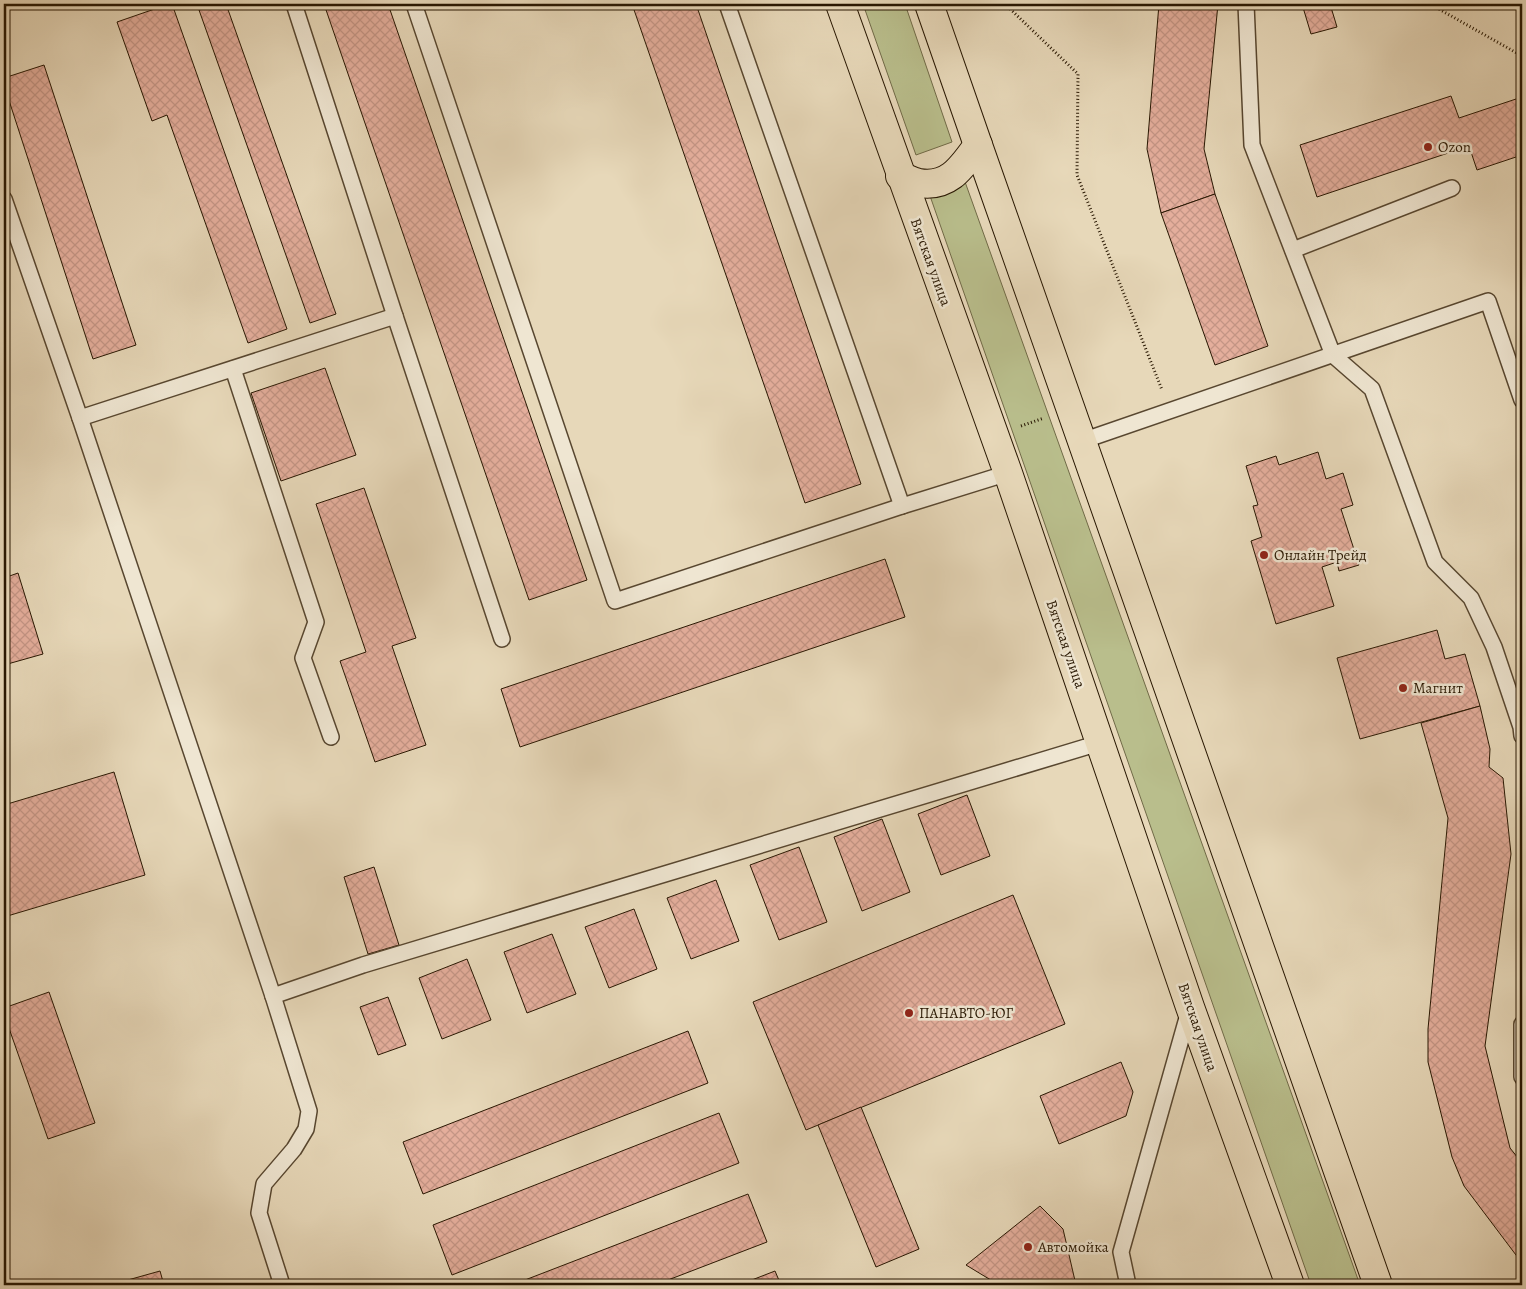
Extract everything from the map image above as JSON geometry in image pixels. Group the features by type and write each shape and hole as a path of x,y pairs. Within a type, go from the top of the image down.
{"main road":[{"name":"Вятская улица","path":"840,4 900,176 1008,473 1190,1007 1290,1285"},
{"path":"930,4 978,146 1378,1285"},
{"path":"900,176 919,183 942,182 962,168 978,146"}],"lane":[{"path":"294,4 502,639"},
{"path":"414,4 615,601 1008,473"},
{"path":"727,4 902,506"},
{"path":"1246,4 1252,146 1333,355 1372,390 1436,562 1471,598 1494,648 1521,727 1522,736"},
{"path":"1293,250 1452,188"},
{"path":"4,199 80,418 273,996 309,1111 306,1129 294,1149 264,1184 258,1213 282,1285"},
{"path":"1082,441 1488,301 1522,400"},
{"path":"80,418 395,316"},
{"path":"233,368 316,622 303,658 331,737"},
{"path":"273,996 363,965 1100,743"},
{"path":"1128,1285 1121,1252 1190,1007"},
{"path":"1522,1024 1522,1077"}],"path":[{"path":"1005,4 1078,74 1077,175 1170,410"},
{"path":"1430,4 1522,56"},
{"path":"994,436 1070,409"}],"green space":[{"path":"863,4 905,4 952,142 916,155"},
{"path":"964,179 1360,1285 1311,1285 929,193"}],"building":[{"path":"172,4 287,329 248,343 167,115 152,121 117,22"},
{"path":"218,4 226,4 336,314 310,323 199,10"},
{"path":"324,4 388,4 587,580 529,600"},
{"path":"632,4 696,4 861,484 805,503"},
{"path":"1159,4 1218,4 1204,149 1215,194 1161,213 1147,149"},
{"path":"1302,4 1330,4 1337,27 1311,34"},
{"path":"44,65 136,345 93,359 4,85 4,78"},
{"path":"1451,96 1459,118 1522,97 1522,155 1477,170 1469,146 1317,197 1300,145"},
{"path":"1215,194 1268,346 1215,365 1161,213"},
{"path":"325,368 356,455 281,481 251,393"},
{"path":"1318,452 1326,479 1343,473 1353,505 1341,509 1359,565 1339,571 1337,562 1322,567 1334,606 1276,624 1251,541 1262,537 1253,506 1258,505 1246,466 1276,456 1279,465"},
{"path":"364,488 416,638 392,646 426,745 375,762 340,661 366,652 316,504"},
{"path":"885,559 905,617 520,747 501,689"},
{"path":"18,573 43,654 4,665 4,578"},
{"path":"1437,630 1445,659 1465,654 1480,706 1360,739 1337,658"},
{"path":"1480,706 1490,749 1489,767 1503,778 1511,854 1485,1046 1510,1148 1522,1163 1522,1263 1464,1186 1452,1157 1428,1062 1428,1029 1448,818 1421,723"},
{"path":"114,772 145,875 4,917 4,805"},
{"path":"967,795 990,856 941,875 918,814"},
{"path":"882,819 910,892 862,911 834,837"},
{"path":"799,847 827,922 779,940 750,865"},
{"path":"374,867 399,945 368,954 344,877"},
{"path":"716,880 739,941 691,959 667,898"},
{"name":"ПАНАВТО-ЮГ","path":"1013,895 1065,1024 806,1130 753,1002"},
{"path":"634,909 657,969 609,988 585,927"},
{"path":"552,934 576,994 527,1013 504,952"},
{"path":"467,959 491,1020 442,1039 419,978"},
{"path":"49,992 95,1123 48,1139 4,1014 4,1008"},
{"path":"388,997 406,1045 378,1055 360,1007"},
{"path":"688,1031 708,1083 423,1194 403,1142"},
{"path":"1121,1062 1133,1092 1126,1116 1059,1144 1040,1096"},
{"path":"861,1107 919,1249 876,1267 818,1125"},
{"path":"719,1113 739,1163 452,1275 433,1225"},
{"path":"748,1194 767,1242 655,1285 512,1285"},
{"name":"Автомойка","path":"1040,1206 1063,1229 1076,1285 999,1285 966,1265"},
{"path":"160,1271 164,1285 110,1285"},
{"path":"775,1271 781,1285 739,1285"}],"place":[{"name":"Ozon","path":"1428,147"},
{"name":"Онлайн Трейд","path":"1264,555"},
{"name":"Магнит","path":"1403,688"},
{"name":"ПАНАВТО-ЮГ","path":"909,1013"},
{"name":"Автомойка","path":"1028,1247"}]}
